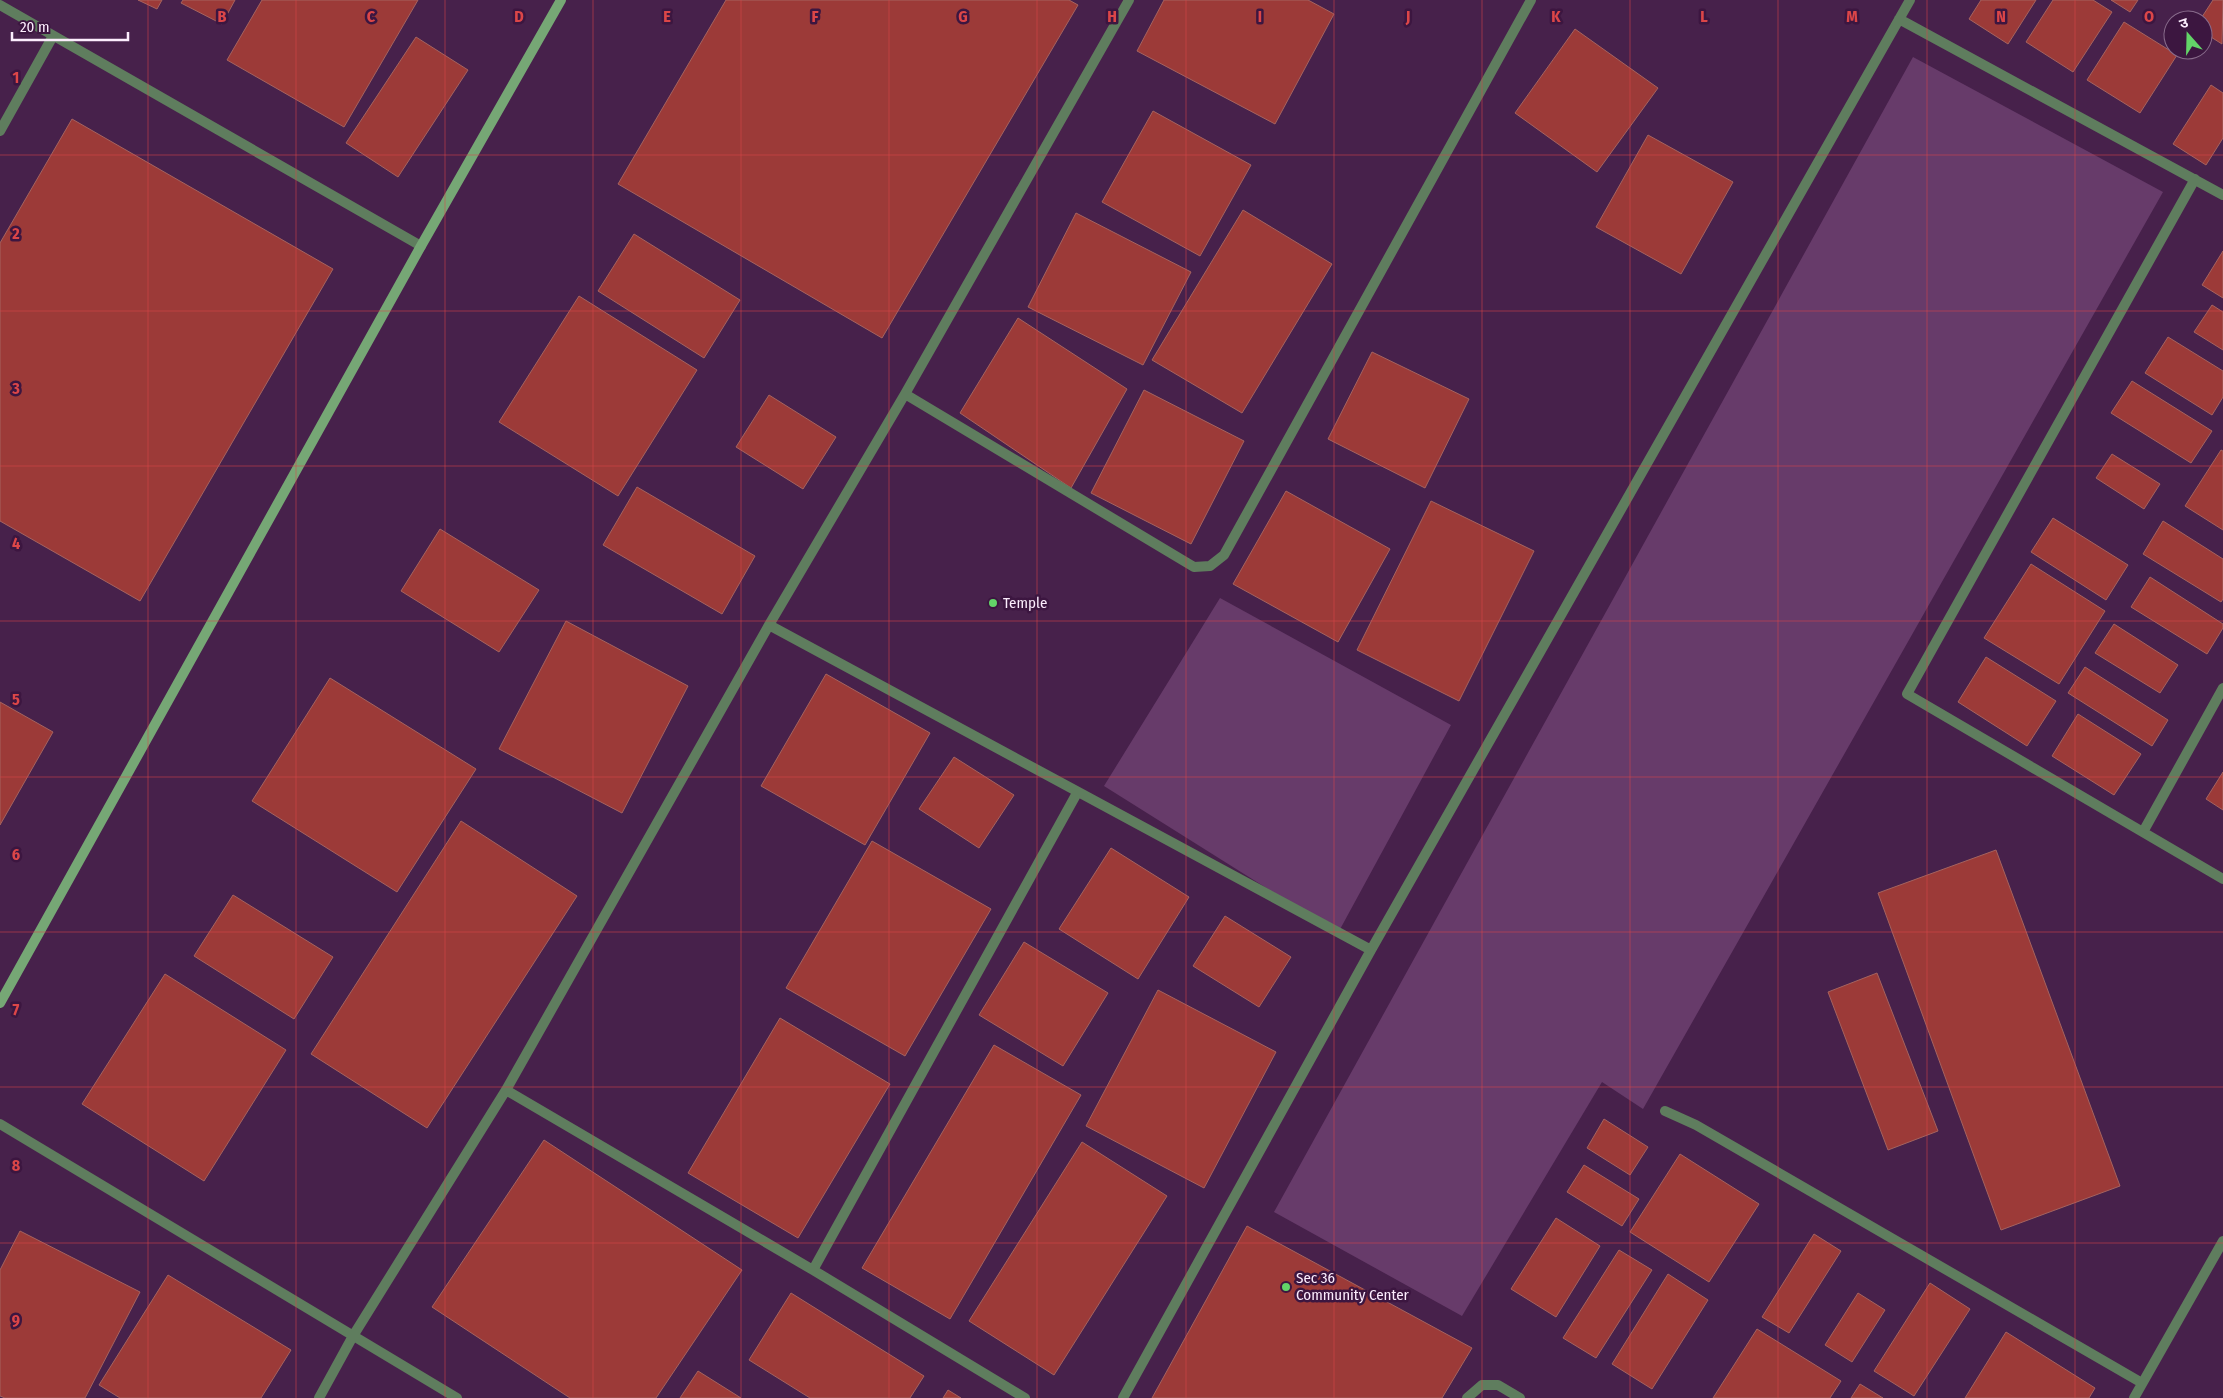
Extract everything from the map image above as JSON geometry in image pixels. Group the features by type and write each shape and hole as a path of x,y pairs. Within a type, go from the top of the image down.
{"street":[{"path":"0,1003 421,246 561,0"},
{"path":"319,1398 353,1336 506,1090 769,625 905,394 1129,0"},
{"path":"905,394 1194,567 1210,566 1224,555 1531,0"},
{"path":"1123,1398 1371,950 1910,0"},
{"path":"0,5 421,246"},
{"path":"1899,19 2223,195"},
{"path":"0,131 53,36"},
{"path":"2195,179 1907,694 2223,879"},
{"path":"769,625 1371,950"},
{"path":"2143,832 2223,688"},
{"path":"813,1270 1078,793"},
{"path":"506,1090 813,1270 1025,1398"},
{"path":"1665,1111 1696,1125 2142,1384"},
{"path":"0,1124 456,1398"},
{"path":"2134,1398 2223,1241"},
{"path":"1467,1398 1482,1385 1498,1385 1520,1398"}],"shaded area":[{"path":"1913,57 2163,192 1643,1109 1602,1082 1462,1316 1274,1212"},
{"path":"1220,598 1451,725 1338,933 1104,786"}],"building":[{"path":"138,0 162,0 157,9"},
{"path":"183,0 235,0 222,24 181,3"},
{"path":"262,0 418,0 344,127 227,60"},
{"path":"726,0 1069,0 1078,5 882,338 618,184"},
{"path":"1164,0 1308,0 1334,14 1275,124 1137,51"},
{"path":"1981,0 2036,0 2008,44 1969,19"},
{"path":"2053,0 2093,0 2112,12 2073,72 2026,42"},
{"path":"2111,0 2138,0 2130,12"},
{"path":"2213,0 2223,0 2222,44 2213,38 2213,10 2206,10"},
{"path":"2124,22 2163,46 2163,60 2174,60 2140,113 2087,80"},
{"path":"1575,29 1658,88 1597,172 1515,113"},
{"path":"416,37 468,70 398,177 346,143"},
{"path":"2211,85 2223,93 2223,138 2206,165 2173,144"},
{"path":"1153,111 1251,165 1200,256 1102,202"},
{"path":"72,119 333,269 140,601 0,521 0,243"},
{"path":"1648,135 1733,182 1681,274 1596,227"},
{"path":"1243,210 1332,264 1242,413 1152,360"},
{"path":"1076,213 1191,272 1143,365 1028,307"},
{"path":"634,234 740,300 704,358 598,291"},
{"path":"2223,251 2223,298 2202,285"},
{"path":"579,296 697,370 618,496 499,422"},
{"path":"2212,305 2223,312 2223,350 2194,332"},
{"path":"1018,318 1127,389 1071,488 960,413"},
{"path":"2168,337 2223,371 2223,397 2212,415 2145,373"},
{"path":"1372,352 1469,399 1425,488 1328,439"},
{"path":"2132,381 2212,431 2191,463 2111,413"},
{"path":"1144,390 1244,441 1191,544 1091,493"},
{"path":"769,395 836,437 803,489 736,447"},
{"path":"2221,450 2223,451 2223,530 2185,506"},
{"path":"2112,454 2160,484 2144,509 2096,478"},
{"path":"637,487 755,556 722,614 603,545"},
{"path":"1286,491 1390,549 1338,642 1233,584"},
{"path":"1431,501 1534,551 1459,701 1357,650"},
{"path":"2053,518 2128,565 2106,600 2031,552"},
{"path":"2163,521 2223,559 2223,599 2221,602 2143,554"},
{"path":"440,529 539,590 499,652 401,591"},
{"path":"2031,564 2105,611 2059,684 1984,638"},
{"path":"2150,577 2223,624 2223,628 2207,654 2131,607"},
{"path":"566,621 688,686 622,813 499,749"},
{"path":"2114,624 2178,665 2160,693 2095,653"},
{"path":"1986,657 2056,701 2027,746 1958,702"},
{"path":"2085,667 2168,720 2152,746 2068,693"},
{"path":"826,674 930,733 865,845 761,786"},
{"path":"330,678 476,769 397,892 252,801"},
{"path":"0,702 53,732 0,825"},
{"path":"2078,714 2141,754 2114,795 2052,756"},
{"path":"954,757 1014,795 979,848 919,809"},
{"path":"2223,772 2223,810 2206,799"},
{"path":"461,821 577,896 427,1128 311,1054"},
{"path":"872,841 991,909 905,1056 786,988"},
{"path":"1111,848 1189,897 1138,979 1059,929"},
{"path":"1996,850 2120,1186 2001,1230 1878,893"},
{"path":"233,895 333,957 294,1019 194,956"},
{"path":"1225,916 1291,957 1259,1007 1193,966"},
{"path":"1024,942 1108,993 1063,1066 979,1015"},
{"path":"1877,973 1938,1131 1888,1150 1828,992"},
{"path":"165,974 286,1050 204,1181 82,1104"},
{"path":"1158,990 1276,1052 1204,1188 1086,1126"},
{"path":"780,1018 890,1084 798,1238 688,1173"},
{"path":"994,1045 1081,1095 950,1319 862,1268"},
{"path":"1604,1119 1648,1147 1630,1175 1587,1148"},
{"path":"544,1140 742,1270 656,1398 570,1398 432,1307"},
{"path":"1082,1142 1167,1196 1054,1375 969,1321"},
{"path":"1680,1154 1759,1204 1709,1282 1630,1232"},
{"path":"1584,1165 1639,1199 1622,1226 1567,1192"},
{"path":"1556,1218 1600,1246 1556,1317 1511,1289"},
{"name":"Sec 36 Community Center","path":"1247,1226 1472,1348 1442,1398 1152,1398"},
{"path":"20,1231 140,1292 85,1398 5,1398 0,1396 0,1270"},
{"path":"1814,1234 1841,1251 1789,1333 1762,1317"},
{"path":"1619,1250 1652,1270 1596,1358 1563,1338"},
{"path":"1668,1274 1708,1300 1652,1389 1612,1364"},
{"path":"168,1275 291,1350 261,1398 120,1398 99,1385"},
{"path":"1930,1283 1970,1309 1914,1396 1874,1371"},
{"path":"791,1293 924,1376 910,1398 810,1398 749,1360"},
{"path":"1858,1293 1885,1310 1852,1362 1825,1345"},
{"path":"1757,1329 1841,1381 1830,1398 1713,1398"},
{"path":"2006,1332 2095,1388 2089,1398 1965,1398"},
{"path":"698,1371 741,1398 680,1398"},
{"path":"1860,1384 1883,1398 1851,1398"},
{"path":"948,1390 961,1398 943,1398"}],"place":[{"name":"Temple","path":"993,603"},
{"name":"Sec 36 Community Center","path":"1286,1287"}]}
